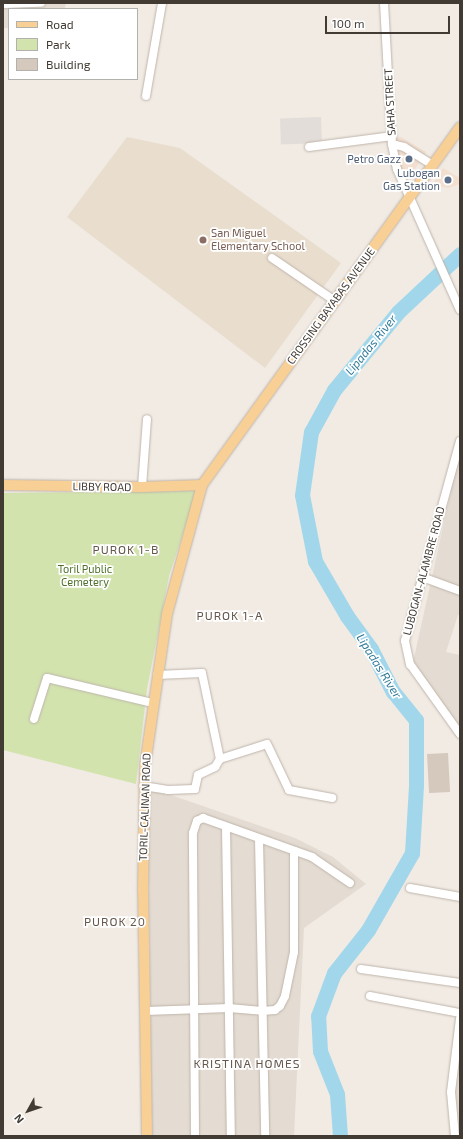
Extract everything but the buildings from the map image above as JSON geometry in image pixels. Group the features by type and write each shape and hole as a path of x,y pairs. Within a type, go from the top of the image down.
{"main road":[{"name":"CROSSING BAYABAS AVENUE","path":"202,485 460,127"},
{"name":"LIBBY ROAD","path":"3,485 142,487 202,485"},
{"name":"TORIL-CALINAN ROAD","path":"147,1136 143,786 152,703 172,590 202,485"}],"street":[{"path":"3,4 41,3"},
{"path":"146,96 162,3"},
{"name":"SAHA STREET","path":"384,3 392,140 399,179 409,198"},
{"path":"309,147 392,140 433,165"},
{"path":"409,198 460,310"},
{"path":"272,258 334,301"},
{"path":"142,487 147,419"},
{"name":"LUBOGAN-ALAMBRE ROAD","path":"460,441 407,630 407,654 410,664 460,734"},
{"path":"422,576 460,591"},
{"path":"157,675 202,673 220,759"},
{"path":"34,719 47,678 152,703"},
{"path":"143,786 168,790 195,789 198,775 214,767 220,759 267,744 289,790 332,798"},
{"path":"194,1136 193,833 198,821 202,818 312,857 350,883"},
{"path":"226,827 231,1136"},
{"path":"259,839 265,1136"},
{"path":"146,1011 194,1008 229,1008 262,1011 274,1010 280,1006 292,965 294,851"},
{"path":"410,888 460,897"},
{"path":"361,970 460,983"},
{"path":"370,996 460,1013"},
{"path":"455,1136 451,1092 460,1019"}],"shaded area":[{"path":"3,3 66,3 65,8 8,8 8,28 3,28"},
{"path":"321,117 322,143 281,144 280,118"},
{"name":"San Miguel Elementary School","path":"127,137 180,148 341,263 265,368 67,217"},
{"path":"401,137 426,152 407,181 400,165 395,138"},
{"path":"443,168 460,178 460,184 448,188 432,185"},
{"path":"460,450 460,615 458,615 446,652 460,655 460,738 412,667"},
{"path":"148,787 295,838 333,857 366,884 304,928 294,1136 152,1136"},
{"path":"460,1014 460,1136 459,1136 453,1091"}],"green space":[{"name":"Toril Public Cemetery","path":"197,491 169,576 147,689 136,784 3,750 3,493"}],"waterway":[{"name":"Lipadas River","path":"340,1136 337,1094 320,1051 318,1016 334,973 368,930 412,853 416,785 416,720 393,692 371,649 347,616 315,561 302,495 311,432 334,390 398,312 460,254"}],"place":[{"name":"Petro Gazz","path":"409,159"},
{"name":"Lubogan Gas Station","path":"448,180"},
{"name":"San Miguel Elementary School","path":"203,240"}],"district":[{"name":"PUROK 1-B","path":"126,550"},
{"name":"PUROK 1-A","path":"230,616"},
{"name":"PUROK 20","path":"115,922"},
{"name":"KRISTINA HOMES","path":"247,1064"}]}
